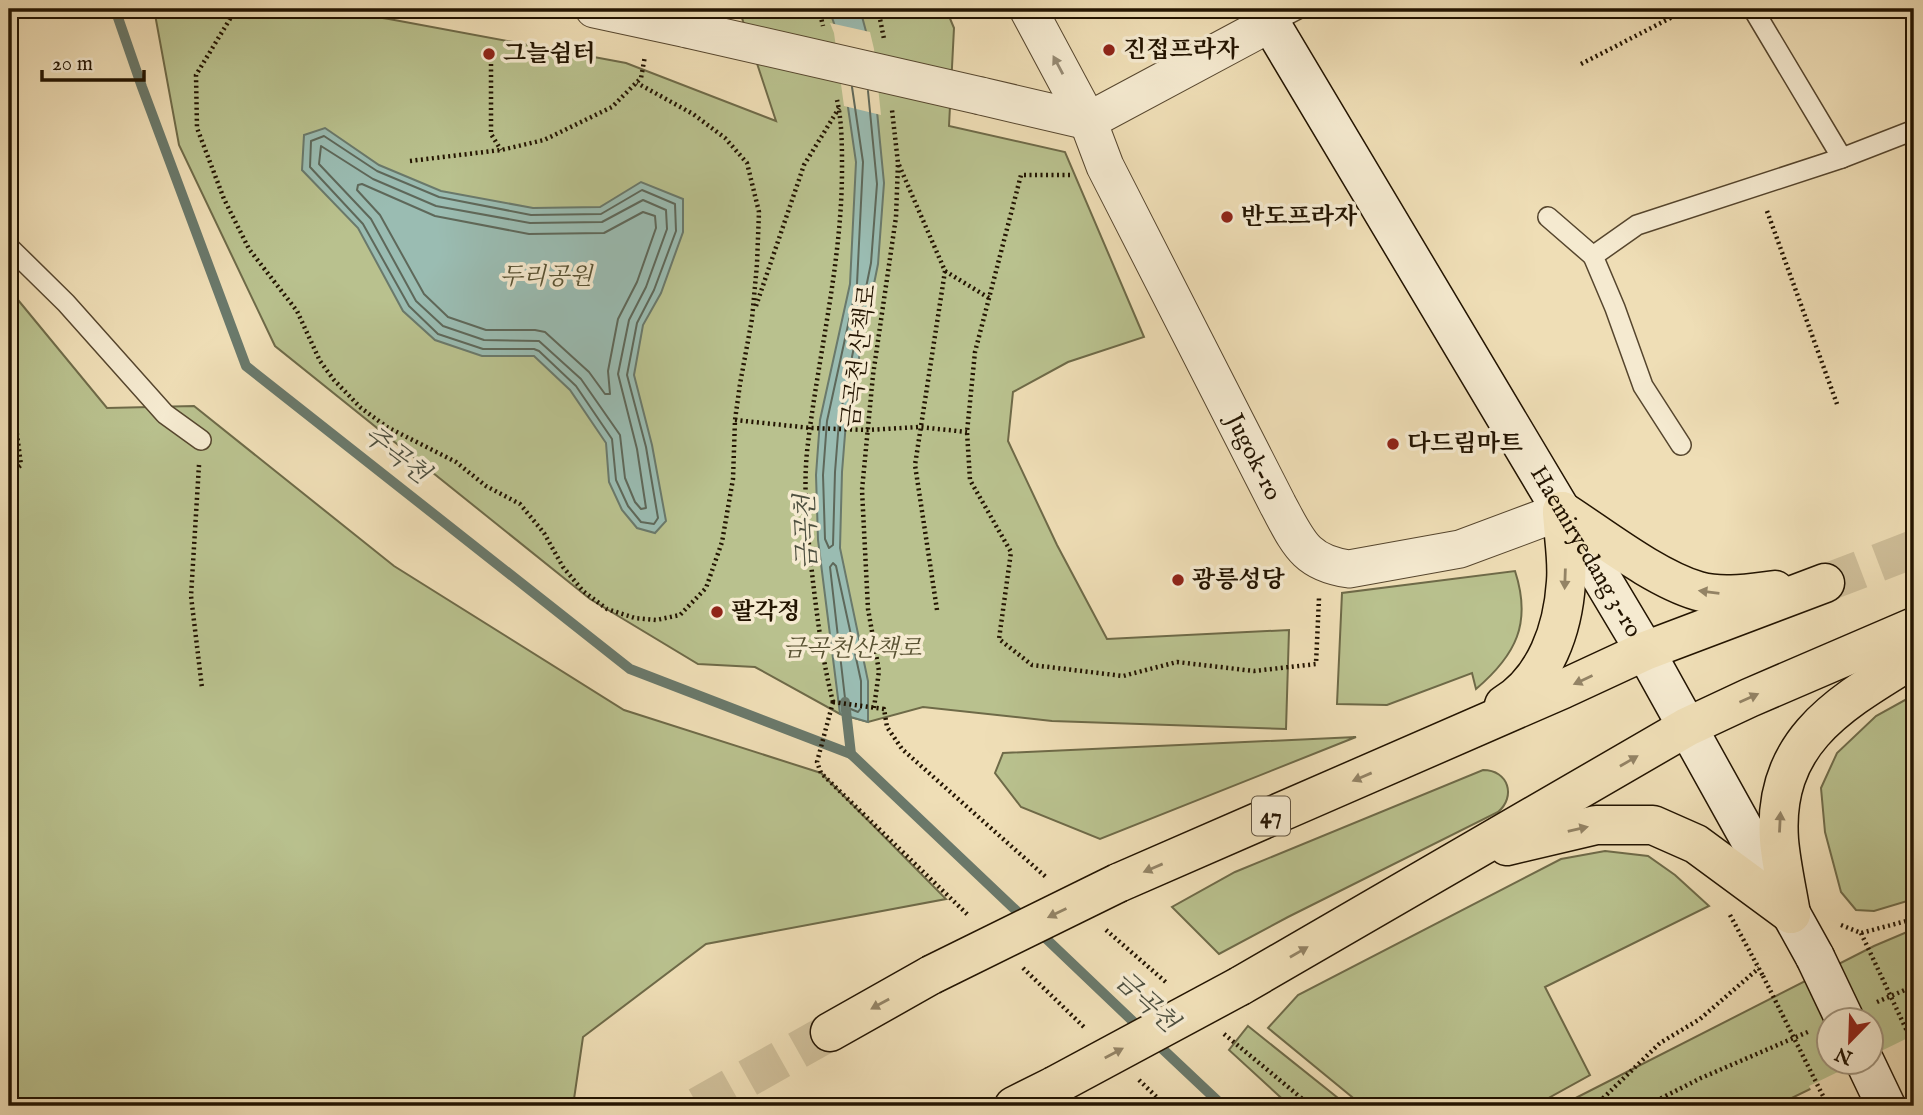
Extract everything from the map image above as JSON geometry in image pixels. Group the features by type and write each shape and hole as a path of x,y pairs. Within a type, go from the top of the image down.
{"highway":[{"name":"47","path":"830,1032 931,975 1118,883 1645,651 1825,583 1740,595 1700,591 1657,574 1562,511"},
{"path":"1424,750 1508,703 1535,680 1549,656 1566,581 1562,511"},
{"path":"1014,1106 1240,986 1688,727 1914,627"},
{"path":"1791,914 1779,839 1781,799 1791,764 1807,737 1845,700 1914,658"},
{"path":"1464,856 1596,825 1653,825 1696,844 1791,914"}],"street":[{"path":"594,9 1088,121 1277,14"},
{"name":"Jugok-ro","path":"1028,9 1088,121 1110,175 1290,527 1299,542 1321,562"},
{"name":"Haemiryedang 3-ro","path":"1277,14 1688,727 1815,957 1826,1006"},
{"path":"1321,562 1349,569 1460,549 1562,511"},
{"path":"1872,1076 1886,1106"}],"lane":[{"path":"1753,9 1842,158"},
{"path":"1593,256 1637,225 1842,158 1914,130"},
{"path":"1548,217 1593,256 1643,386 1681,445"},
{"path":"9,247 66,303 165,414 201,440"}],"path":[{"path":"236,9 196,75 197,128 224,199 249,249 297,311 320,361 361,408 387,427 456,463 486,486 520,503 544,533 563,568 583,591 607,609 635,618 656,620 680,615 706,588 722,542 733,479 735,419 752,318 759,212 747,163 725,138 693,114 636,83"},
{"path":"878,9 886,52"},
{"path":"1581,64 1688,9"},
{"path":"818,10 825,39"},
{"path":"410,160 501,150 544,140 612,107 641,78 651,20"},
{"path":"491,64 491,134 501,150"},
{"name":"금곡천 산책로","path":"836,94 839,107 842,211 808,442 807,535 824,668 833,702 871,707 879,671 868,609 862,490 867,430 896,217 898,163 892,107"},
{"path":"752,318 804,165 839,107"},
{"path":"898,163 944,271 915,465 937,610"},
{"path":"1110,175 1021,175 975,352 967,432 970,480 1011,552 999,639 1032,665 1123,676 1177,662 1254,671 1316,664 1321,562"},
{"path":"1758,186 1838,404"},
{"path":"944,271 989,298"},
{"path":"9,373 21,465 9,475"},
{"path":"735,419 811,429 919,427 967,432"},
{"path":"201,440 191,596 202,688"},
{"path":"817,762 833,702"},
{"path":"1837,920 1843,928 1861,933 1914,919"},
{"path":"1861,933 1914,1046"},
{"path":"1595,1106 1660,1042 1700,1019 1759,968"},
{"path":"1763,976 1828,1106"},
{"path":"1646,1106 1701,1078 1814,1031"}],"green space":[{"path":"154,9 326,9 389,19 626,63 776,121 739,9 946,9 954,28 949,126 1065,152 1144,337 1068,362 1013,392 1008,441 1057,545 1107,639 1289,630 1286,729 1052,721 923,707 868,722 840,714 755,667 698,664 590,599 275,346 179,145"},
{"path":"9,289 107,408 194,406 394,566 624,710 821,773 946,899 706,944 583,1037 573,1106 9,1106"},
{"path":"1515,571 1522,607 1517,637 1501,664 1476,689 1472,673 1387,705 1337,704 1342,593"},
{"path":"1914,695 1914,899 1874,911 1856,910 1841,892 1825,832 1821,788 1837,753 1876,716"},
{"path":"1356,737 1100,839 1021,807 995,773 1003,753"},
{"path":"1483,770 1499,774 1507,785 1507,799 1498,812 1219,954 1172,907 1235,872"},
{"path":"1605,851 1648,856 1675,875 1709,906 1545,987 1590,1075 1534,1106 1363,1106 1268,1028 1298,995 1561,859"},
{"path":"1914,929 1914,1038 1884,1053 1884,1006 1814,1006 1814,1076 1837,1076 1775,1106 1560,1106 1874,946"},
{"path":"1248,1026 1348,1106 1290,1106 1229,1050"}],"water":[{"name":"금곡천","path":"829,9 860,9 871,50 884,183 878,264 846,422 842,472 840,548 868,681 868,722 840,714 818,540 816,475 820,420 850,284 856,162 837,32"},
{"path":"325,128 379,165 441,191 533,208 600,207 641,182 683,199 683,232 661,293 643,325 634,375 652,445 666,521 655,533 637,528 622,510 609,482 606,443 570,390 534,356 482,356 435,340 403,311 358,228 302,170 304,135"}],"pier":[{"path":"830,23 870,32 881,115 844,106 834,33"},
{"path":"1914,1035 1914,1106 1819,1106 1809,1086 1830,1076 1884,1076 1884,1050"}],"waterway":[{"name":"주곡천","path":"115,9 246,366 630,669 851,754"},
{"name":"금곡천","path":"845,702 851,754 1025,919"},
{"name":"금곡천","path":"1037,930 1142,1030"},
{"name":"금곡천","path":"1154,1041 1223,1106"}],"tunnel":[{"path":"1825,583 1914,549"},
{"path":"698,1106 830,1032"}],"place":[{"name":"진접프라자","path":"1109,50"},
{"name":"그늘쉼터","path":"489,54"},
{"name":"반도프라자","path":"1227,217"},
{"name":"다드림마트","path":"1393,444"},
{"name":"광릉성당","path":"1178,580"},
{"name":"팔각정","path":"717,612"}],"park label":[{"name":"두리공원","path":"546,277"},
{"name":"금곡천산책로","path":"852,649"}]}
